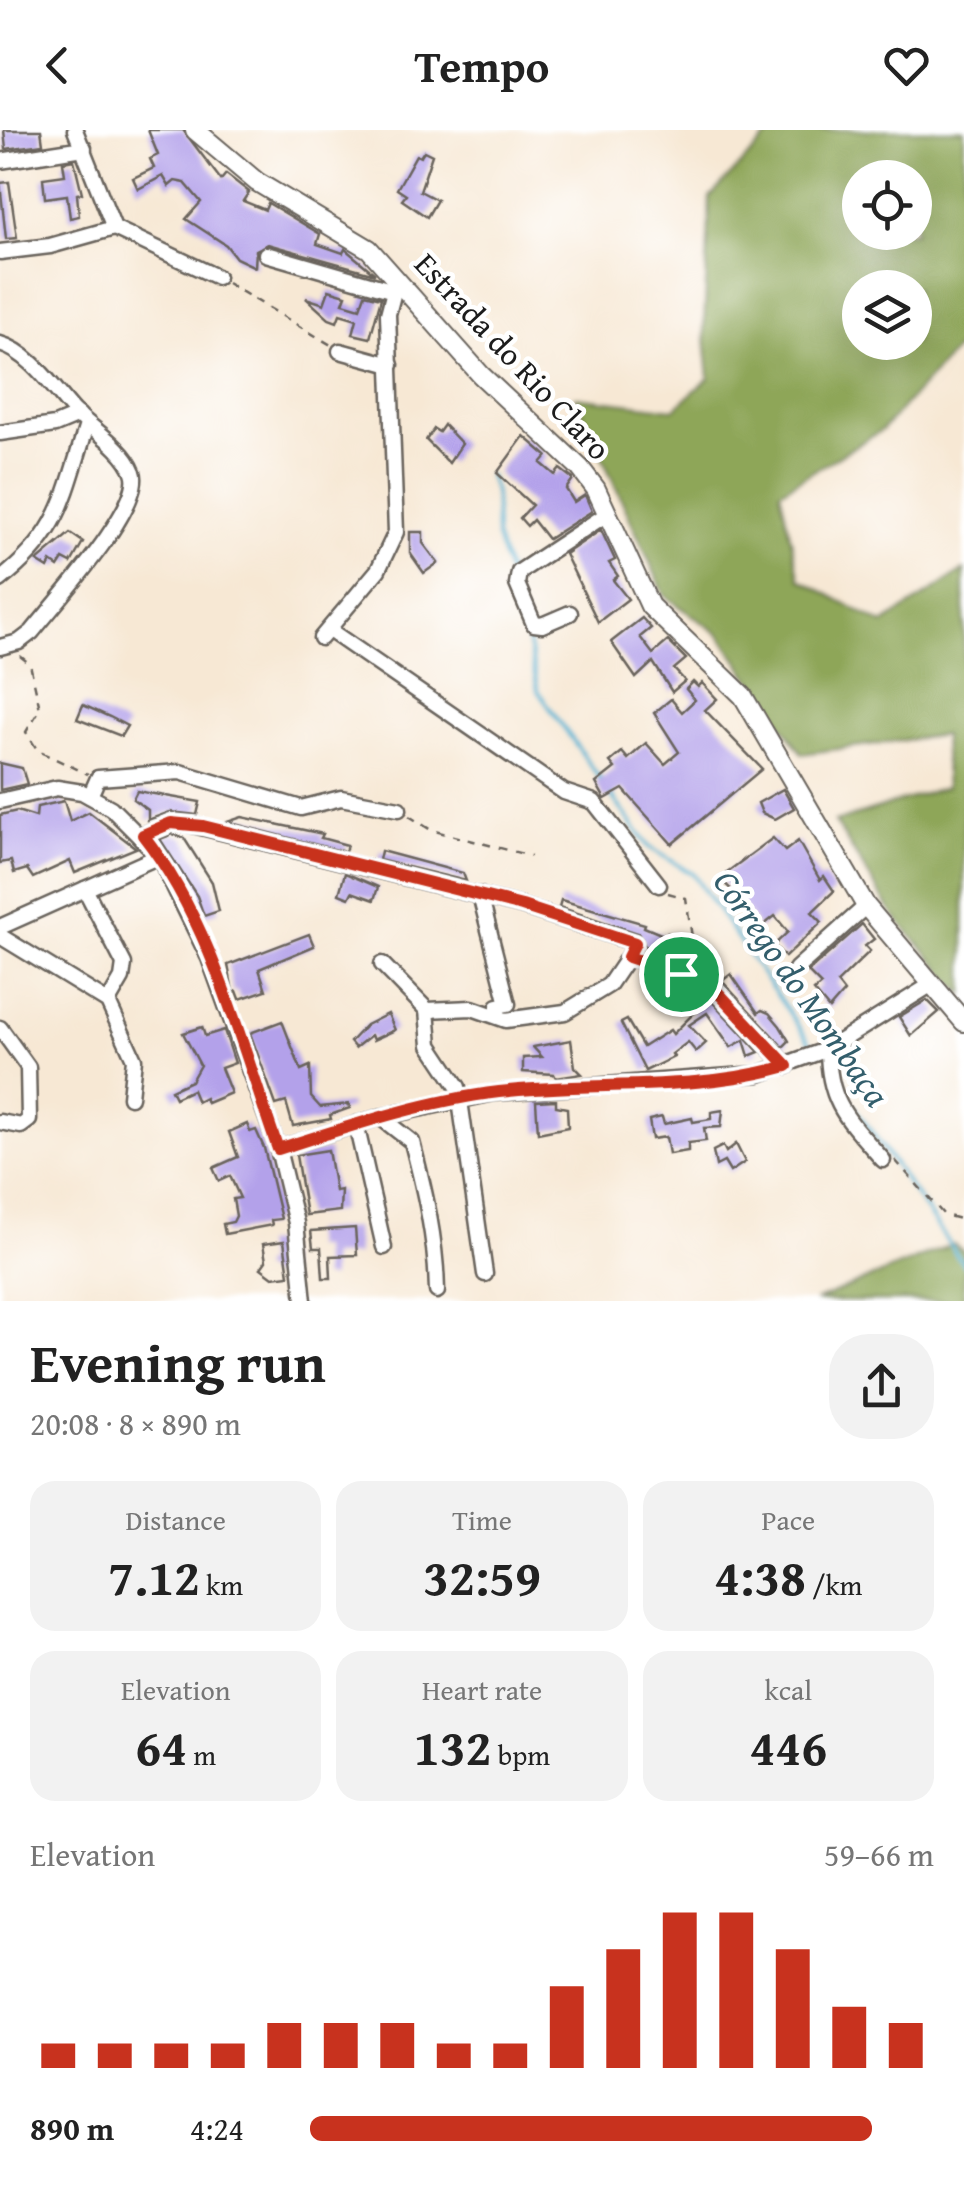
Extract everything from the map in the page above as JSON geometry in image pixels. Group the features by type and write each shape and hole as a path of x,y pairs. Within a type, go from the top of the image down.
{"main road":[{"name":"Estrada do Rio Claro","path":"195,130 258,182 359,242 481,375 580,468 607,514 639,589 667,623 744,696 866,906 964,1022"}],"street":[{"path":"76,130 114,228 217,277"},
{"path":"0,161 84,148"},
{"path":"0,252 81,240 114,228"},
{"path":"266,254 398,288 388,314 398,506 391,548 325,634 564,792 594,802 659,885"},
{"path":"0,344 22,355 126,459 134,472 134,492 92,555 19,642 0,647"},
{"path":"340,351 391,364"},
{"path":"0,434 83,420"},
{"path":"0,580 44,543 55,525 83,420"},
{"path":"570,613 542,625 534,624 518,584 519,572 607,514"},
{"path":"90,796 98,778 180,772 301,808 341,798 399,810"},
{"path":"0,801 57,788 90,796 143,835 160,856 210,958 278,1149 296,1223 304,1301"},
{"path":"143,835 171,823 203,826 480,896 635,943 609,985 565,1012 506,1020 472,1008 427,1010"},
{"path":"0,927 160,856"},
{"path":"85,889 124,964 122,978 108,1002"},
{"path":"480,896 506,986 508,1004 498,1006 498,1015"},
{"path":"796,969 866,906"},
{"path":"0,936 108,1002 134,1059 130,1097"},
{"path":"628,957 710,984 728,998 787,1066"},
{"path":"382,964 427,1010 430,1045 458,1087 486,1274"},
{"path":"278,1149 380,1117 458,1100 526,1090 708,1080 787,1066 828,1049 932,984"},
{"path":"0,1028 28,1067 29,1120 20,1126 0,1122"},
{"path":"828,1049 829,1087 836,1103 883,1160"},
{"path":"380,1117 412,1142 419,1182 433,1222 437,1291"},
{"path":"356,1124 384,1247"}],"path":[{"path":"217,277 340,351"},
{"path":"19,642 40,709 26,732 38,751 98,778"},
{"path":"399,810 431,830 530,856"},
{"path":"659,885 686,898 692,937 681,974"},
{"path":"883,1160 898,1160 944,1215 964,1220"}],"green space":[{"path":"774,130 964,130 964,340 882,430 780,491 800,579 883,624 964,570 964,995 893,915 835,822 946,787 943,735 802,754 720,635 665,596 575,397 674,409 709,378 704,328 710,197"},
{"path":"953,1244 964,1252 964,1301 815,1301"}],"building":[{"path":"4,130 41,130 43,144 6,149"},
{"path":"148,130 183,130 221,180 226,174 249,192 243,201 265,210 268,203 320,234 317,244 343,253 345,249 375,274 268,244 256,250 255,267 236,258 226,245 186,219 201,202 185,183 175,181 169,186 163,176 138,189 133,178 154,168 150,159 158,155"},
{"path":"424,151 432,155 420,191 437,200 427,217 402,200 406,195 397,189 416,155 420,157"},
{"path":"74,160 82,193 77,194 79,216 70,218 67,195 45,198 43,178 65,175 63,162"},
{"path":"9,182 17,238 6,239 0,183"},
{"path":"329,290 346,295 343,303 360,308 365,294 381,298 370,338 353,334 357,319 340,314 337,322 329,319 306,298 324,304"},
{"path":"444,425 462,444 449,463 426,440 434,429 439,432"},
{"path":"524,436 547,456 541,463 555,475 560,469 573,479 566,489 574,502 585,495 592,511 548,539 533,520 527,526 520,518 532,505 497,473"},
{"path":"601,530 615,560 609,563 618,576 613,580 628,599 598,622 565,554"},
{"path":"410,532 423,532 423,543 438,563 424,573 410,553"},
{"path":"70,533 83,542 71,563 63,559 58,567 51,562 48,568 37,561"},
{"path":"642,618 651,628 640,637 653,654 668,641 686,659 674,669 685,681 672,692 653,662 636,678 611,642"},
{"path":"693,682 698,687 702,683 717,699 705,710 762,769 672,844 623,789 605,799 596,783 615,768 610,762 622,752 628,759 646,743 665,764 679,752 654,713 671,699 682,712 695,700 686,689"},
{"path":"83,705 127,726 121,736 77,719"},
{"path":"0,763 22,768 27,784 0,790"},
{"path":"783,789 794,808 775,819 762,813 758,803"},
{"path":"137,791 200,802 197,815 170,812 148,820 148,810 133,799"},
{"path":"64,801 70,821 89,812 136,848 75,873 70,861 33,878 27,869 14,873 11,861 0,863 0,815 17,811 36,817 37,807"},
{"path":"242,817 323,834 321,838 347,845 345,852 227,822"},
{"path":"173,834 184,838 212,882 219,911 204,916 197,896 160,839"},
{"path":"773,838 785,851 798,841 820,880 824,876 834,891 812,912 822,922 785,957 774,945 788,932 775,916 759,929 735,893 719,878"},
{"path":"381,851 463,873 466,881 379,860"},
{"path":"345,873 378,887 374,900 352,892 349,898 339,894"},
{"path":"561,900 645,924 644,927 668,937 668,933 679,935 678,962 706,971 662,957 663,953 645,946 638,933 559,907"},
{"path":"862,924 874,939 865,946 870,951 837,983 844,992 829,1009 814,991 821,985 808,972"},
{"path":"309,934 314,946 259,969 266,990 240,999 237,991 233,992 228,965"},
{"path":"731,974 758,1013 769,1013 780,1026 789,1041 783,1047 722,981"},
{"path":"676,984 700,992 698,1000 705,994 759,1052 749,1056 744,1040 731,1047 707,1013 689,1025 706,1043 696,1052 688,1042 672,1054 674,1057 645,1071 621,1023 627,1020 643,1047 670,1030 673,1034 697,1010 680,1008 672,995"},
{"path":"927,1000 939,1012 911,1036 899,1017"},
{"path":"388,1014 395,1030 373,1040 371,1035 355,1048 350,1042 366,1025"},
{"path":"282,1021 301,1070 310,1066 311,1097 320,1107 349,1104 350,1108 330,1115 331,1119 293,1126 286,1102 276,1105 250,1033"},
{"path":"202,1027 205,1036 224,1030 235,1063 221,1068 231,1093 207,1103 205,1098 197,1102 192,1090 175,1098 171,1090 191,1081 200,1065 183,1033"},
{"path":"571,1040 575,1067 582,1074 556,1078 554,1074 523,1072 523,1058 542,1057 533,1047"},
{"path":"556,1100 556,1106 567,1108 568,1127 538,1133 536,1101"},
{"path":"723,1110 721,1127 704,1128 706,1141 688,1143 688,1151 669,1154 666,1137 652,1139 649,1120 662,1117 664,1124 692,1118 693,1122 711,1119 711,1112"},
{"path":"247,1124 250,1132 256,1130 264,1148 281,1219 271,1220 272,1225 225,1234 223,1224 233,1222 236,1216 233,1199 240,1198 230,1176 219,1181 213,1168 238,1157 229,1132"},
{"path":"736,1144 745,1162 730,1172 724,1162 716,1166 713,1151 723,1146 726,1152"},
{"path":"328,1150 335,1191 341,1190 340,1211 306,1215 296,1155"},
{"path":"355,1228 357,1255 330,1256 331,1278 323,1278 321,1248 313,1248 311,1231"},
{"path":"284,1241 289,1275 273,1277 261,1268 266,1261 263,1244"}],"waterway":[{"name":"Córrego do Mombaça","path":"489,476 495,492 496,537 511,582"},
{"name":"Córrego do Mombaça","path":"523,615 538,691 603,783"},
{"name":"Córrego do Mombaça","path":"611,795 649,847 693,874 815,1050"},
{"name":"Córrego do Mombaça","path":"838,1083 964,1265"}],"route":[{"path":"171,823 185,823 399,874 522,906 635,943 628,957 681,974 710,984 728,998 787,1066 708,1080 494,1092 380,1117 278,1149 210,958 160,856 143,835 171,823"}]}
